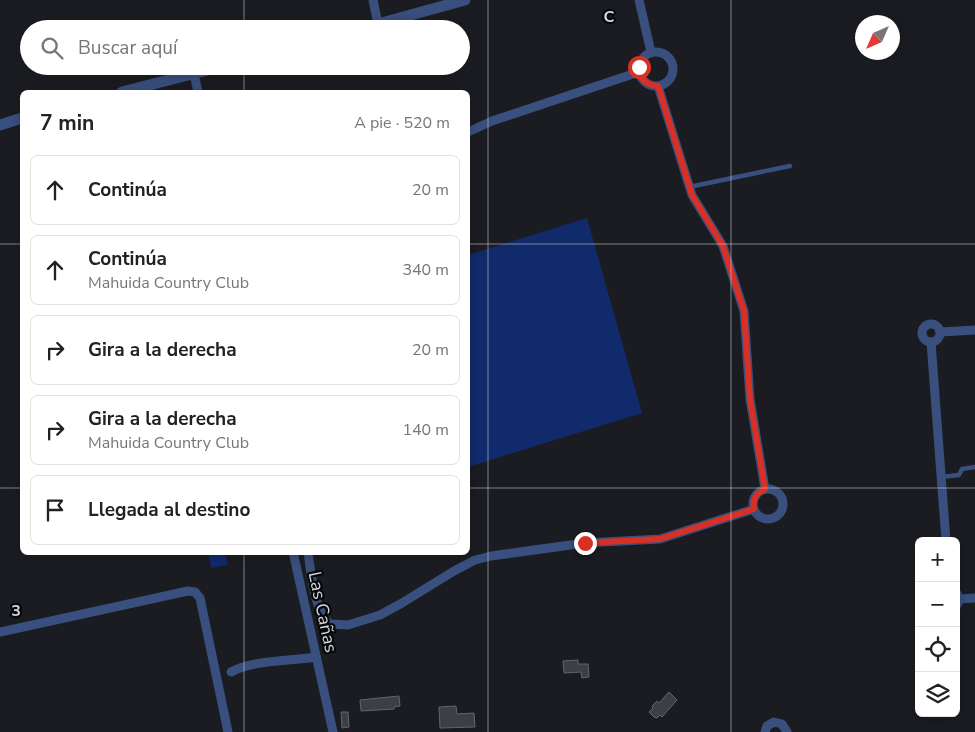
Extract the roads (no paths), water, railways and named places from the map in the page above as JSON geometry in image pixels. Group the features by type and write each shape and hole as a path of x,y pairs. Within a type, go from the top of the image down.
{"street":[{"path":"373,0 377,20"},
{"path":"392,20 465,0"},
{"path":"639,0 651,52"},
{"path":"651,52 662,52 670,58 674,68 671,78 663,85 648,84 639,72 640,62 646,54 651,52"},
{"path":"470,131 492,121 639,72"},
{"path":"130,90 190,75"},
{"path":"194,75 198,90"},
{"path":"658,86 692,195 723,246 744,311 750,399 765,489"},
{"path":"0,124 20,119"},
{"path":"930,323 936,324 940,332 937,340 931,342 925,340 922,335 924,326 930,323"},
{"path":"940,332 975,330"},
{"path":"931,342 946,537"},
{"path":"765,489 777,492 781,497 783,508 780,513 771,519 764,519 754,509 754,498 765,489"},
{"path":"309,555 322,618 330,624 348,625 380,615 475,560 491,556 585,543 660,539 754,509"},
{"name":"Las Cañas","path":"294,555 332,732"},
{"path":"0,632 190,591 195,592 200,598 228,732"},
{"path":"960,599 975,598"},
{"path":"216,674 231,672 240,667 287,659 316,657"},
{"path":"764,732 767,726 774,722 782,724 787,732"}],"lane":[{"path":"690,187 790,166"},
{"path":"941,477 959,475 962,468 975,467"}]}
